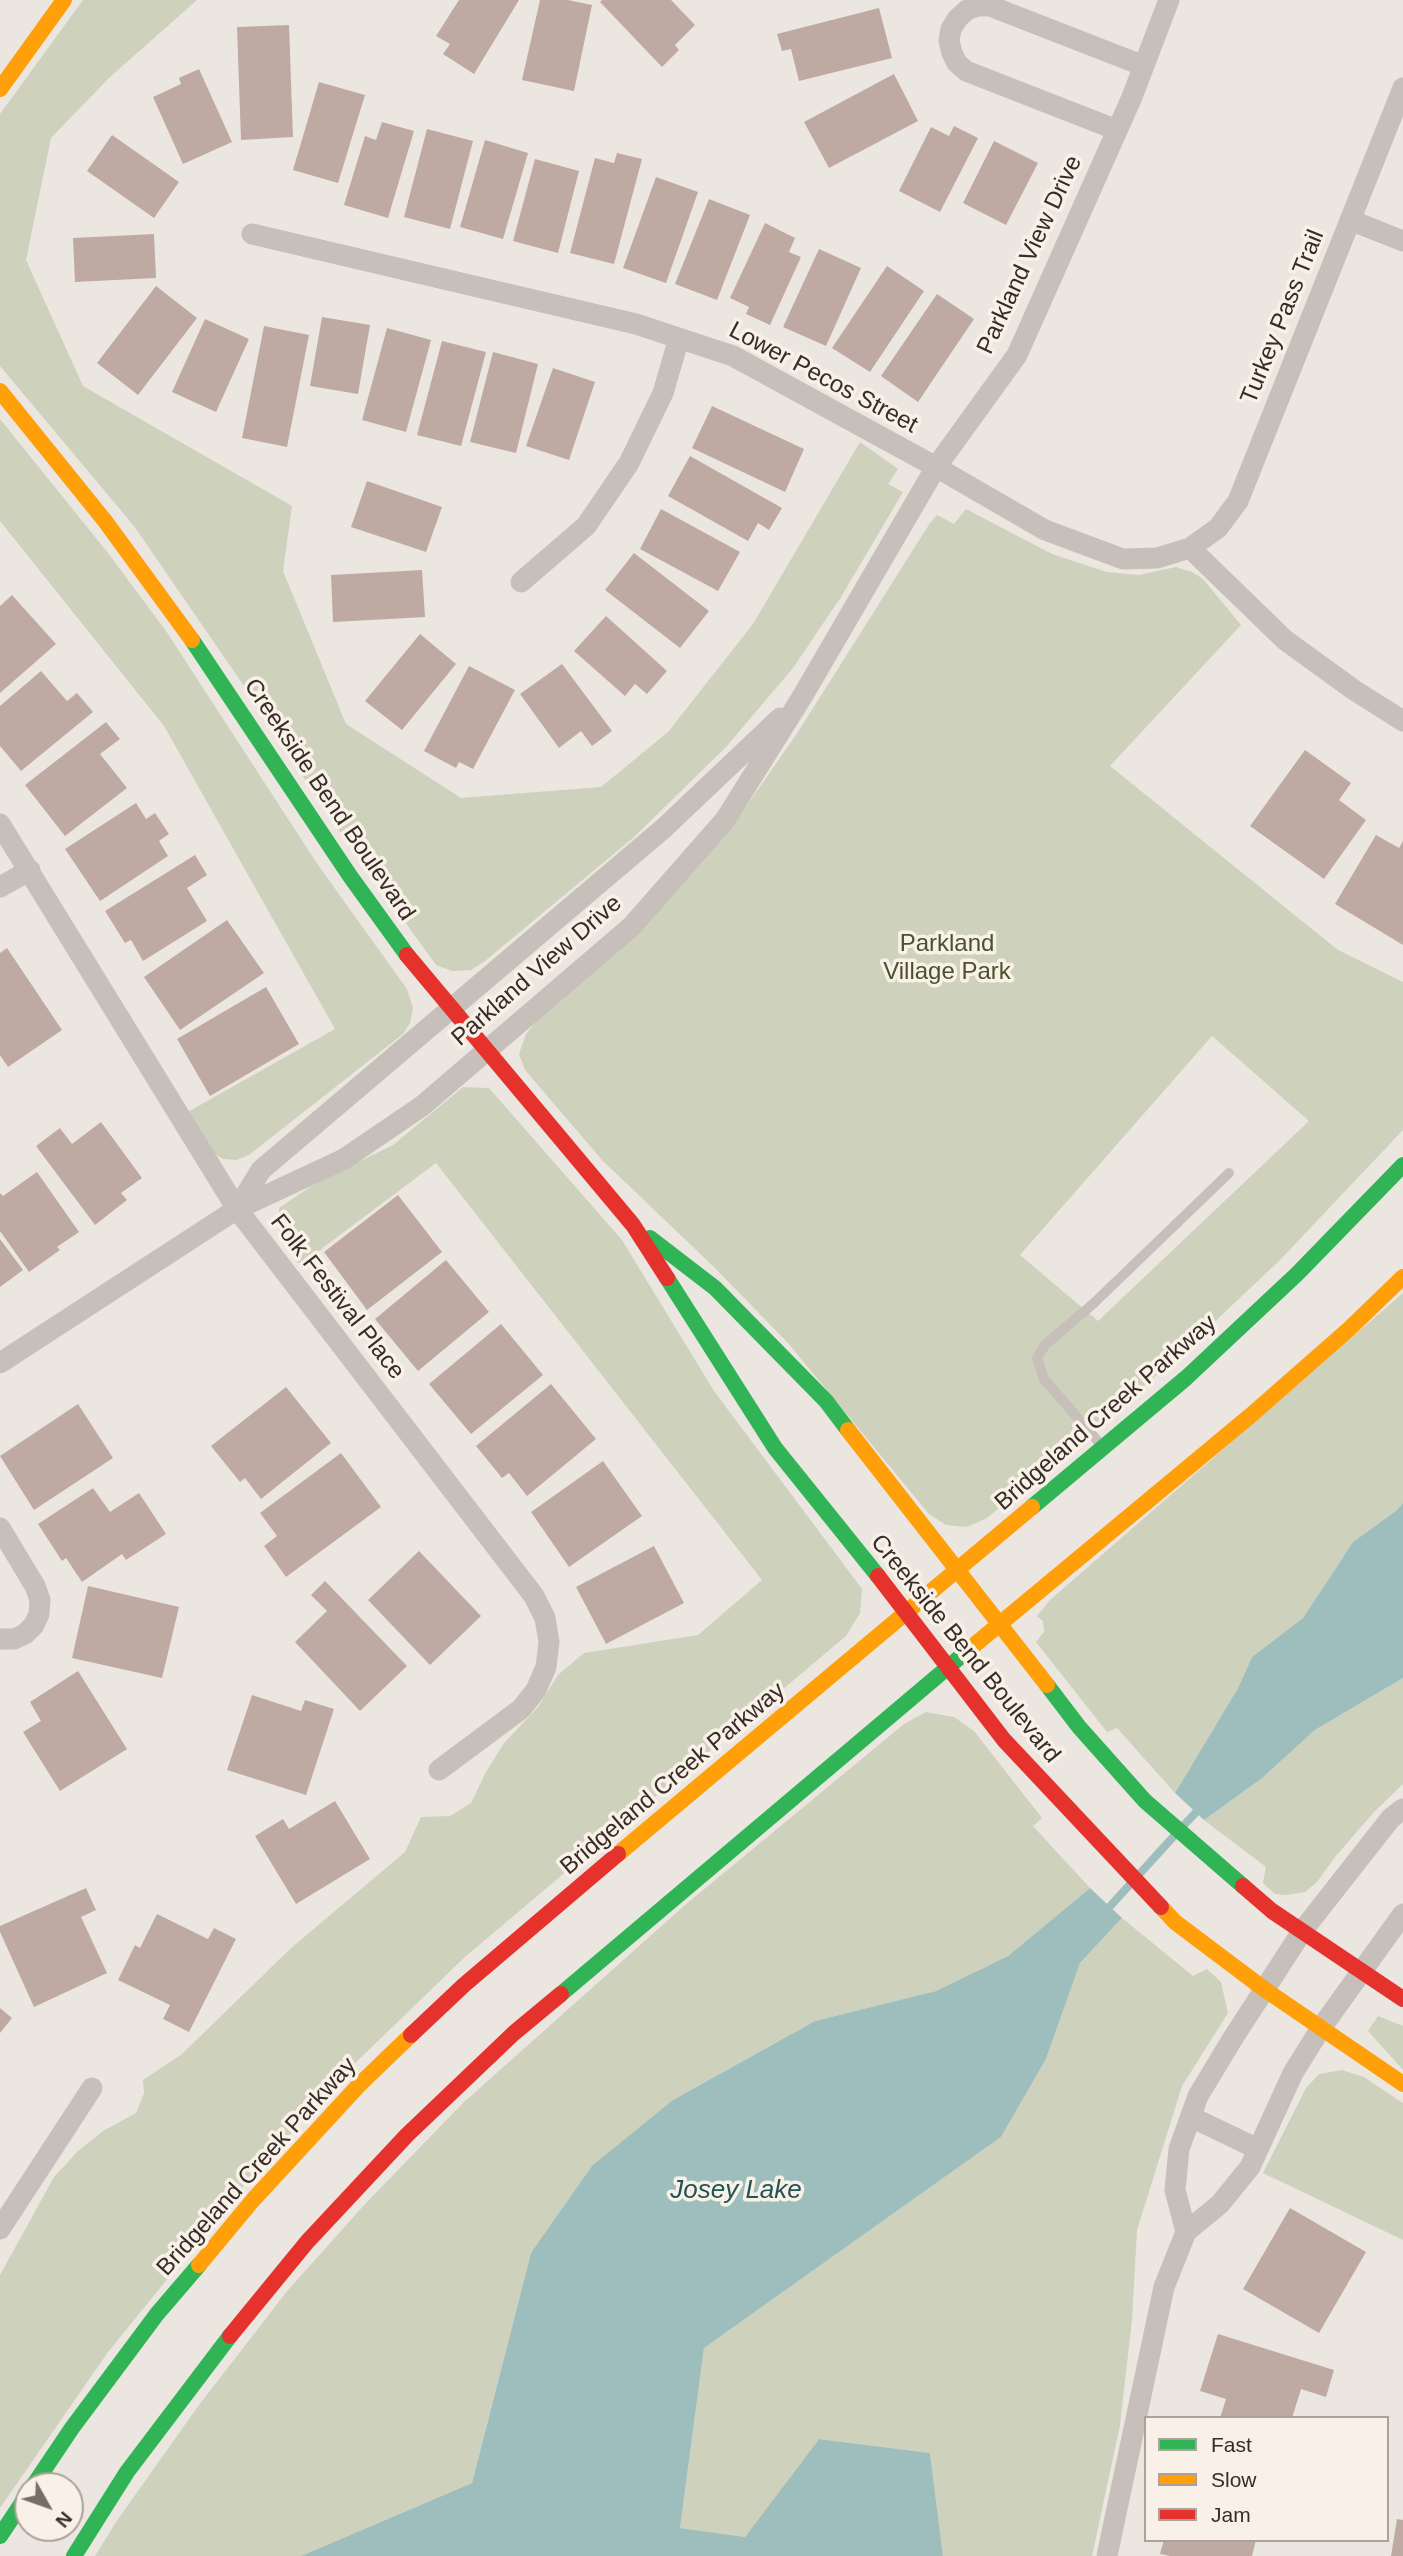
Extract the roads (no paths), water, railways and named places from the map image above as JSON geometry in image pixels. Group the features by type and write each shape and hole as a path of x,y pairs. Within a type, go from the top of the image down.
{"main road":[{"path":"0,89 64,0"},
{"name":"Creekside Bend Boulevard","path":"0,391 105,521 189,635 350,876 423,975 633,1225 775,1448 1004,1740 1175,1922 1264,1989 1403,2084"},
{"name":"Bridgeland Creek Parkway","path":"42,2472 157,2314 253,2200 359,2085 464,1985 535,1924 1185,1378 1297,1274 1403,1164"},
{"name":"Creekside Bend Boulevard","path":"633,1225 715,1288 826,1401 1079,1727 1145,1801 1272,1911 1403,1999"},
{"path":"74,2556 127,2472 215,2354 307,2242 407,2135 514,2033 947,1667 1250,1416 1348,1330 1403,1277"},
{"path":"0,2536 14,2515"}],"street":[{"name":"Parkland View Drive","path":"0,1363 237,1209 344,1158 422,1106 632,926 725,820 802,697 936,467 1017,355 1117,130 1169,0"},
{"path":"1117,130 967,71 957,64 951,53 951,29 967,10 990,6 1144,66"},
{"name":"Turkey Pass Trail","path":"1190,548 1218,528 1238,501 1403,88"},
{"path":"1350,220 1403,241"},
{"name":"Lower Pecos Street","path":"252,234 636,324 733,356 1045,530 1123,559 1157,558 1190,548"},
{"path":"521,582 586,526 629,463 663,393 679,338"},
{"path":"1190,548 1285,640 1354,691 1403,721"},
{"name":"Parkland View Drive","path":"237,1209 261,1170 664,828 802,697"},
{"name":"Folk Festival Place","path":"0,824 237,1209 534,1595 545,1618 550,1642 546,1667 536,1690 521,1709 439,1770"},
{"path":"0,887 30,870"},
{"path":"0,1528 35,1586 40,1600 39,1614 34,1625 25,1634 13,1639 0,1639"},
{"path":"1186,2232 1175,2190 1179,2149 1198,2096 1303,1930 1399,1818"},
{"path":"1107,2556 1164,2287 1186,2232 1220,2204 1250,2166 1293,2073 1321,2028 1403,1914"},
{"path":"0,2229 92,2088"},
{"path":"1191,2117 1258,2149"}],"lane":[{"path":"1104,1448 1044,1379 1037,1358 1045,1345 1094,1303 1229,1173"}],"water":[{"path":"1403,1503 1403,1678 1315,1730 1261,1779 1204,1820 1175,1793 1238,1688 1252,1657 1303,1618 1353,1542"},
{"name":"Josey Lake","path":"1090,1888 1122,1918 1080,1963 1046,2059 1001,2137 704,2348 680,2528 745,2537 819,2439 930,2453 943,2556 301,2556 472,2483 531,2253 592,2166 673,2100 815,2021 936,1991 1008,1956"}],"waterway":[{"path":"1183,1826 1203,1805"},
{"path":"1103,1914 1174,1836"}],"park label":[{"name":"Parkland Village Park","path":"947,958"}]}
